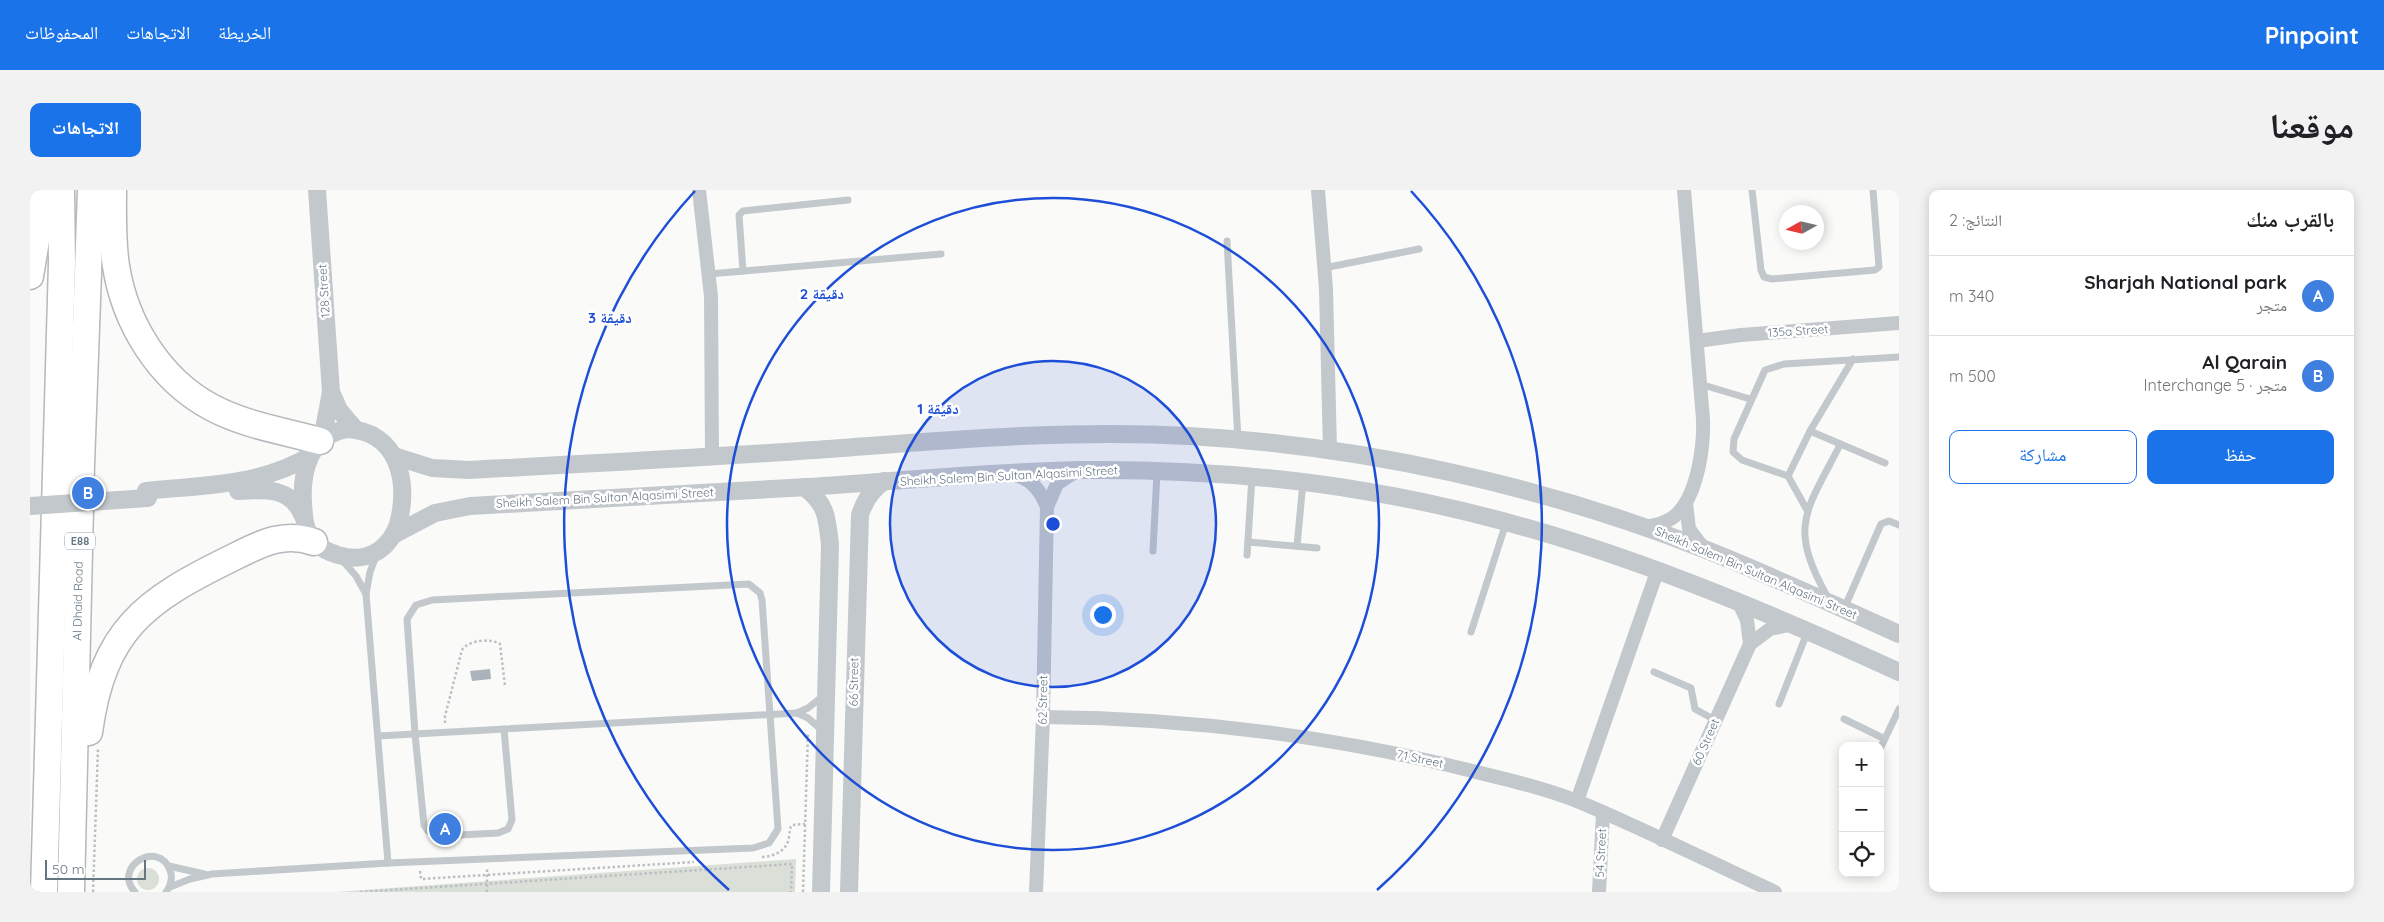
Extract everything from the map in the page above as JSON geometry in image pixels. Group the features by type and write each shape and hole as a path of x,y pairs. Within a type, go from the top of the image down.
{"highway":[{"path":"30,276 36,240 38,190"},
{"name":"Al Dhaid Road","path":"44,892 62,263 62,190"},
{"name":"Al Dhaid Road","path":"71,892 81,466 91,190"},
{"path":"113,190 113,238 122,294 132,322 147,348 165,370 187,391 211,407 239,419 317,446"},
{"path":"80,892 84,875 88,734 93,699 105,666 122,635 145,608 168,591 204,572 271,540 292,537 314,542"},
{"path":"30,757 31,856 37,892"}],"street":[{"name":"128 Street","path":"317,190 331,392 317,446"},
{"path":"699,190 712,318 712,457"},
{"path":"1318,190 1324,268 1330,450"},
{"path":"1644,527 1668,521 1686,503 1697,472 1703,446 1697,341 1684,190"},
{"name":"135a Street","path":"1697,341 1899,323"},
{"name":"128 Street","path":"331,392 340,410 356,430"},
{"path":"30,506 147,495 255,479 281,471 339,430 356,430 381,441 394,456 401,477 402,495 397,525 393,535 379,551 363,558 345,558 328,552 314,542 304,517 303,483 317,446"},
{"name":"Sheikh Salem Bin Sultan Alqasimi Street","path":"394,456 432,468 450,470 712,457 1050,434 1137,434 1238,440 1330,450 1457,474 1520,489 1644,527 1705,549 1899,634"},
{"name":"Sheikh Salem Bin Sultan Alqasimi Street","path":"393,535 435,513 470,506 1078,470 1157,471 1252,477 1303,482 1419,501 1507,522 1658,569 1737,599 1899,672"},
{"name":"62 Street","path":"1036,892 1043,717 1047,507 1057,484 1078,470"},
{"path":"1011,474 1024,477 1034,485 1042,495 1047,507"},
{"name":"66 Street","path":"849,892 856,573 860,515 864,502 873,490 884,482"},
{"path":"804,487 820,502 825,511 830,545 821,892"},
{"path":"30,499 270,490 291,499 304,517"},
{"path":"1686,503 1689,528 1705,549"},
{"path":"830,545 837,536 848,538 854,547 856,573"},
{"path":"1577,801 1658,569"},
{"path":"1737,599 1747,620 1750,644"},
{"name":"60 Street","path":"1662,840 1750,644 1770,629 1801,627"},
{"name":"71 Street","path":"1043,717 1108,717 1302,737 1360,746 1456,767 1577,801 1776,892"},
{"name":"54 Street","path":"1600,892 1603,813"}],"lane":[{"path":"1752,190 1760,270 1764,277 1772,279 1875,270 1879,267 1873,190"},
{"path":"743,271 739,215 743,210 848,200"},
{"path":"1227,241 1238,440"},
{"path":"1324,268 1419,249"},
{"path":"709,274 941,254"},
{"path":"1807,510 1788,476 1742,460 1733,452 1734,439 1750,398 1765,370 1771,366 1899,357"},
{"path":"1788,476 1810,431 1853,359"},
{"path":"1700,384 1750,398"},
{"path":"1810,431 1885,463"},
{"path":"1840,445 1807,510 1804,533 1806,550 1814,574 1837,606 1881,524 1889,521 1899,525"},
{"path":"1153,551 1157,471"},
{"path":"1247,555 1252,477"},
{"path":"1297,546 1303,482"},
{"path":"1471,632 1507,522"},
{"path":"1248,542 1318,548"},
{"path":"379,551 370,572 366,594 388,863"},
{"path":"337,555 356,576 366,594"},
{"path":"169,866 190,872 212,874 388,863 753,848 769,843 778,829 762,600 760,593 749,584 432,600 416,605 408,619 415,734 423,818 428,831 440,836 483,834 503,832 511,825 504,729"},
{"path":"1779,704 1801,627"},
{"path":"1654,672 1688,686 1692,691 1695,709 1715,720"},
{"path":"378,736 797,712 808,708 826,692"},
{"path":"1884,742 1899,709"},
{"path":"797,712 808,718 825,734"},
{"path":"1844,719 1885,739"},
{"path":"135,892 129,882 129,875 136,861 150,856 164,860 169,866 172,873 168,890"},
{"path":"168,890 190,879 212,874"}],"path":[{"path":"446,732 444,716 464,646 473,642 494,641 500,644 505,686"},
{"path":"803,892 808,718"},
{"path":"92,892 98,747"},
{"path":"487,859 487,892"},
{"path":"360,892 792,864 791,892"}],"shaded area":[{"path":"796,859 795,892 335,892"},
{"path":"148,868 158,875 159,879 152,889 148,890 138,883 137,879 144,869"}],"building":[{"path":"490,669 491,679 472,681 470,671"}],"place":[{"name":"Al Qarain","path":"88,493"},
{"name":"Sharjah National park","path":"445,829"}]}
